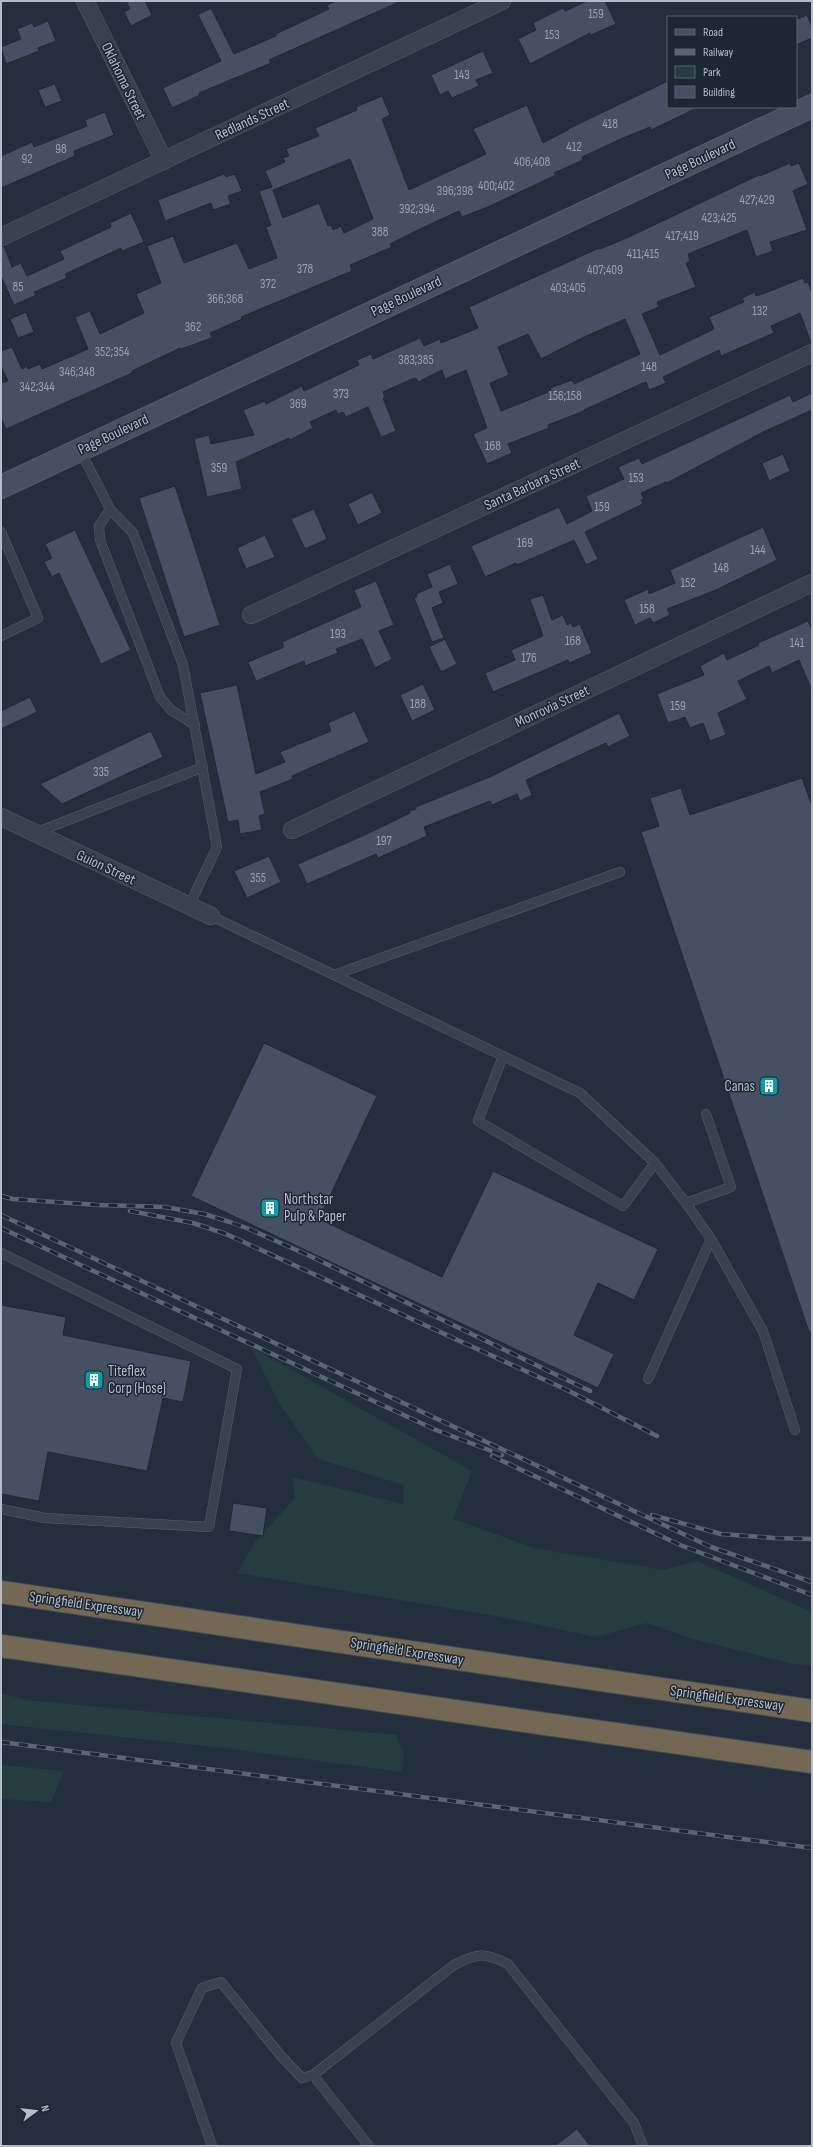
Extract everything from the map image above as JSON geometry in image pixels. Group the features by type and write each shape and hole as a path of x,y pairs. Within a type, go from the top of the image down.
{"highway":[{"name":"Springfield Expressway","path":"1,1592 812,1711"},
{"path":"1,1646 812,1762"}],"street":[{"name":"Oklahoma Street","path":"85,1 164,161"},
{"name":"Redlands Street","path":"1,237 502,1"},
{"name":"Page Boulevard","path":"1,487 812,106"},
{"name":"Santa Barbara Street","path":"252,615 812,353"},
{"name":"Monrovia Street","path":"292,830 812,582"},
{"name":"Guion Street","path":"1,817 211,916"}],"lane":[{"path":"80,450 110,508 133,533 183,665 217,847 189,906"},
{"path":"110,508 100,526 100,540 160,697 171,710 195,725"},
{"path":"1,532 38,618 1,636"},
{"path":"35,833 202,767"},
{"path":"334,975 620,872"},
{"path":"211,916 580,1093 655,1163 686,1203 711,1239 763,1331 795,1430"},
{"path":"503,1056 478,1121 623,1206 655,1163"},
{"path":"686,1203 731,1187 706,1114"},
{"path":"648,1379 711,1239"},
{"path":"1,1253 237,1369 209,1527 45,1518 1,1509"},
{"path":"212,2146 176,2043 202,1988 221,1982 281,2056 302,2078 313,2075 454,1965 474,1955 489,1955 508,1964 634,2123 643,2146"},
{"path":"313,2075 370,2146"}],"green space":[{"path":"251,1347 472,1471 453,1519 537,1549 663,1570 697,1561 812,1612 812,1666 789,1663 693,1639 647,1623 595,1637 502,1617 237,1573 255,1542 295,1498 292,1477 403,1504 404,1485 318,1459 279,1403"},
{"path":"1,1693 26,1700 396,1735 404,1754 401,1772 225,1748 1,1724"},
{"path":"1,1765 64,1771 51,1802 1,1799"}],"building":[{"path":"126,1 145,1 152,15 131,26 124,12 130,9"},
{"path":"336,1 401,1 269,60 271,63 199,93 200,95 172,108 163,88 221,61 198,15 211,8 234,54 276,36 276,34 329,9 327,5"},
{"path":"587,1 605,1 616,24 591,35 590,33 530,64 518,39 536,30 533,23 563,8 565,11"},
{"path":"807,15 812,27 812,38 797,45 797,20"},
{"path":"48,21 56,41 38,48 39,51 6,64 1,47 21,39 17,29 32,23 34,27"},
{"path":"483,51 493,73 476,80 479,86 452,98 448,91 440,95 431,75"},
{"path":"667,81 667,108 697,108 651,130 650,127 582,157 583,160 554,173 556,175 490,206 462,217 459,211 420,229 390,244 392,247 350,265 352,271 241,317 242,319 210,333 212,338 181,349 180,348 132,371 132,373 6,429 1,418 1,383 8,381 1,366 1,351 12,347 22,369 27,366 28,369 40,364 42,369 88,349 75,317 90,311 100,334 144,313 136,294 161,283 147,246 173,236 184,263 237,243 249,269 277,258 266,227 271,225 259,191 272,187 265,171 285,162 283,158 289,156 286,149 319,136 315,128 357,110 356,107 382,96 390,115 382,119 409,190 486,154 473,129 527,105 543,143","holes":["350,159 373,219 344,233 341,226 333,230 331,225 328,226 319,203 283,218 273,190"]},
{"path":"55,84 62,101 45,107 38,90"},
{"path":"105,112 114,135 74,151 75,156 1,188 1,156 32,142 34,147 87,126 85,120"},
{"path":"790,163 791,166 799,163 808,184 793,191 807,230 770,242 773,251 756,257 747,230 688,254 690,261 686,263 696,287 657,302 659,307 642,314 660,355 714,329 709,317 744,302 742,298 755,292 756,296 803,278 805,283 808,282 812,293 812,340 810,340 800,313 771,326 774,333 721,356 719,350 663,377 666,383 649,390 646,382 643,383 584,411 548,425 549,428 508,444 512,453 487,464 473,434 487,428 466,370 445,379 442,370 418,382 416,378 412,379 383,392 385,398 383,398 396,431 381,437 368,407 346,417 343,412 338,414 336,410 310,422 313,428 290,440 289,438 236,462 242,489 207,497 194,439 209,435 211,444 254,435 243,410 265,401 266,404 302,386 304,391 359,365 357,360 371,354 373,359 420,338 424,346 440,339 441,343 478,328 469,307 599,248 600,249 629,237 759,175 760,176","holes":["625,319 640,354 574,384 572,380 550,388 551,391 501,411 490,383 509,375 498,347 528,334 541,359 584,337"]},
{"path":"224,174 226,177 235,174 242,191 228,196 231,204 213,210 211,203 165,221 158,200"},
{"path":"131,213 144,242 122,251 121,248 65,274 67,278 34,292 36,295 14,305 1,276 1,247 4,246 12,267 21,263 27,276 64,259 60,251 111,227 110,223"},
{"path":"26,312 34,332 18,338 10,319"},
{"path":"812,393 812,410 765,431 667,483 666,482 641,493 644,499 641,500 643,504 585,532 598,559 586,565 574,540 517,565 516,563 485,577 471,546 559,507 567,524 592,511 586,496 624,479 618,467 639,458 642,464 790,395 793,402"},
{"path":"783,454 790,471 769,481 762,463"},
{"path":"175,486 220,625 184,637 139,498"},
{"path":"372,492 382,513 358,525 348,504"},
{"path":"314,509 327,539 305,549 291,519"},
{"path":"763,527 777,560 716,590 667,609 670,615 653,623 650,618 635,625 624,600 648,589 649,594 675,583 670,570"},
{"path":"75,530 131,650 101,664 59,573 52,577 44,562 52,558 45,544"},
{"path":"265,535 275,557 246,569 237,548"},
{"path":"450,564 458,584 439,592 443,603 432,608 444,638 432,642 414,598 417,597 416,594 432,587 427,574"},
{"path":"376,581 394,625 379,631 392,659 375,668 362,639 336,649 338,653 305,666 304,661 256,681 248,662 284,647 282,642 361,607 354,590"},
{"path":"543,595 552,620 563,615 567,625 571,623 573,627 580,624 592,653 569,663 568,660 493,692 485,673 515,660 511,650 543,636 530,599"},
{"path":"808,621 812,630 812,691 799,660 772,673 769,666 738,681 747,699 718,713 726,735 710,741 703,723 690,728 685,717 668,723 657,694 704,675 700,666 724,653 727,660 759,645 758,643"},
{"path":"445,639 457,664 441,672 429,647"},
{"path":"423,684 435,710 412,721 400,695"},
{"path":"237,685 256,774 285,762 280,752 331,731 328,723 355,711 369,742 292,776 293,779 260,792 265,814 259,816 262,830 240,834 238,820 228,822 200,693"},
{"path":"30,697 37,712 1,729 1,711"},
{"path":"619,713 630,736 608,747 606,743 526,780 532,795 520,801 517,794 492,805 490,801 424,827 427,836 378,858 376,854 307,884 298,864 367,834 410,813 409,811 416,809 416,807 492,776"},
{"path":"151,731 163,757 62,804 40,784"},
{"name":"Canas","path":"802,778 812,806 812,1332 809,1332 641,832 659,826 650,798 681,788 690,815"},
{"path":"269,856 281,882 247,898 234,871"},
{"name":"Northstar Pulp & Paper","path":"264,1043 377,1096 319,1219 442,1277 493,1171 658,1249 634,1300 598,1283 574,1335 614,1354 598,1388 191,1196"},
{"name":"Titeflex Corp (Hose)","path":"1,1305 66,1317 63,1335 191,1361 183,1402 163,1398 147,1471 48,1452 39,1501 1,1494"},
{"path":"233,1503 267,1508 263,1536 229,1531"},
{"path":"577,2129 590,2146 555,2146"}],"railway":[{"path":"1,1196 13,1199 98,1205 165,1207 204,1214 230,1222 310,1256 590,1391"},
{"path":"130,1211 193,1223 226,1234 567,1390 657,1436"},
{"path":"1,1215 711,1547 812,1582"},
{"path":"1,1228 436,1430 502,1455"},
{"path":"492,1456 680,1545 812,1595"},
{"path":"652,1515 721,1534 812,1539"},
{"path":"1,1742 812,1848"}],"place":[{"name":"Canas","path":"769,1086"},
{"name":"Northstar Pulp & Paper","path":"270,1208"},
{"name":"Titeflex Corp (Hose)","path":"94,1380"}]}
